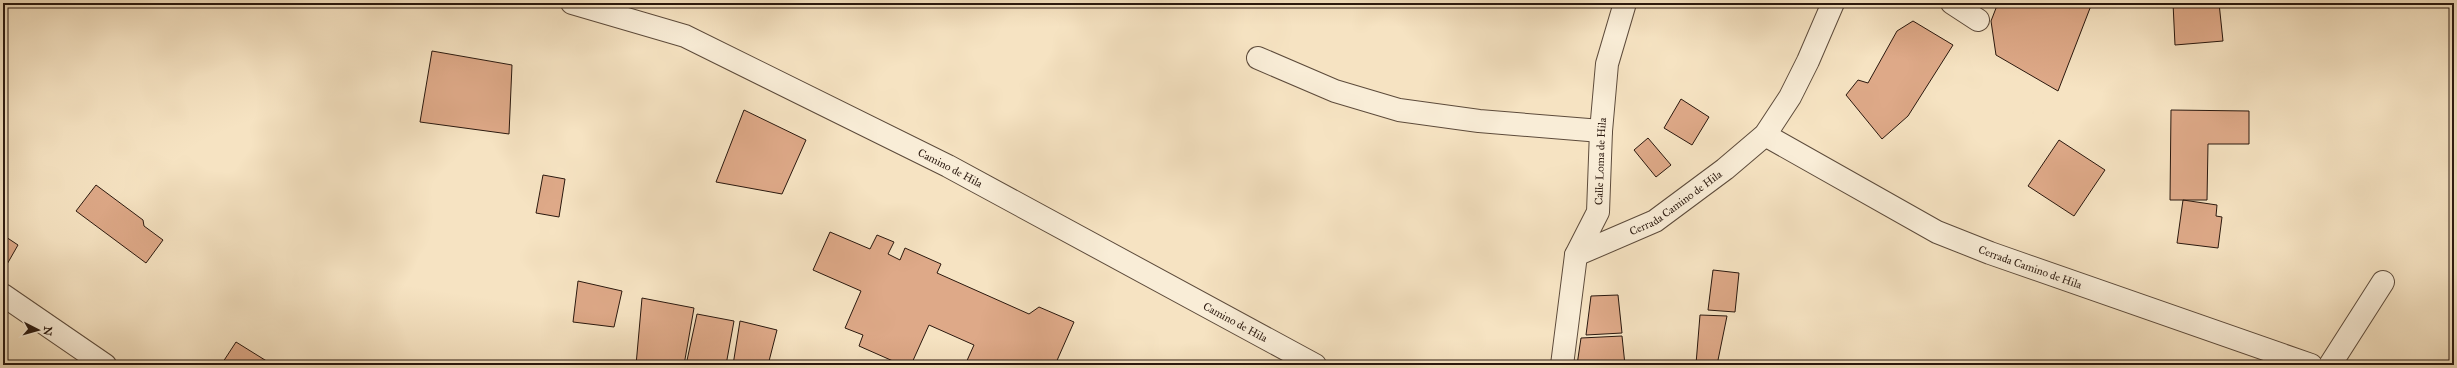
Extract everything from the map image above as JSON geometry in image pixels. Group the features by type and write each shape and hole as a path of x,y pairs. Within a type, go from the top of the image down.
{"street":[{"name":"Camino de Hila","path":"572,3 619,15 685,36 948,166 1315,365"},
{"name":"Calle Loma de Hila","path":"1562,365 1576,255 1598,212 1601,131 1607,64 1625,3"},
{"name":"Cerrada Camino de Hila","path":"1576,255 1655,221 1725,169 1765,135 1793,91 1833,3"},
{"path":"1952,3 1978,20"},
{"path":"1258,58 1335,91 1400,110 1479,121 1601,131"},
{"name":"Cerrada Camino de Hila","path":"1765,135 1937,232 1990,253 2311,365"},
{"path":"2330,365 2383,282"},
{"path":"3,295 105,365"}],"building":[{"path":"1998,3 2092,3 2058,91 1996,55 1991,21"},
{"path":"2173,3 2219,3 2223,41 2175,45"},
{"path":"1913,21 1953,45 1908,116 1882,139 1846,95 1858,80 1868,83 1897,31"},
{"path":"432,51 512,65 509,134 420,122"},
{"path":"1681,99 1709,117 1692,145 1664,128"},
{"path":"744,110 806,140 782,194 716,182"},
{"path":"2171,110 2249,111 2249,144 2208,144 2207,200 2170,200"},
{"path":"1648,138 1671,165 1656,177 1634,150"},
{"path":"2059,140 2105,170 2074,216 2028,186"},
{"path":"543,175 565,179 559,217 536,213"},
{"path":"96,185 143,220 144,226 163,240 146,263 76,211"},
{"path":"2183,200 2217,205 2216,216 2222,217 2218,248 2177,243"},
{"path":"830,232 870,249 877,235 894,242 888,254 900,260 905,248 941,264 937,273 1029,314 1039,307 1074,322 1055,365 965,365 974,345 929,325 911,365 902,365 859,346 863,335 845,328 861,291 813,270"},
{"path":"3,235 18,245 6,266 3,264"},
{"path":"1713,270 1739,273 1735,312 1708,310"},
{"path":"578,281 622,291 614,327 573,322"},
{"path":"1618,295 1622,333 1586,335 1591,296"},
{"path":"642,298 694,308 684,365 636,365"},
{"path":"697,314 734,321 726,365 686,365"},
{"path":"1700,315 1727,316 1717,365 1696,364"},
{"path":"740,321 777,330 768,365 733,365"},
{"path":"1622,336 1625,365 1577,365 1581,338"},
{"path":"236,342 273,365 221,365"}]}
